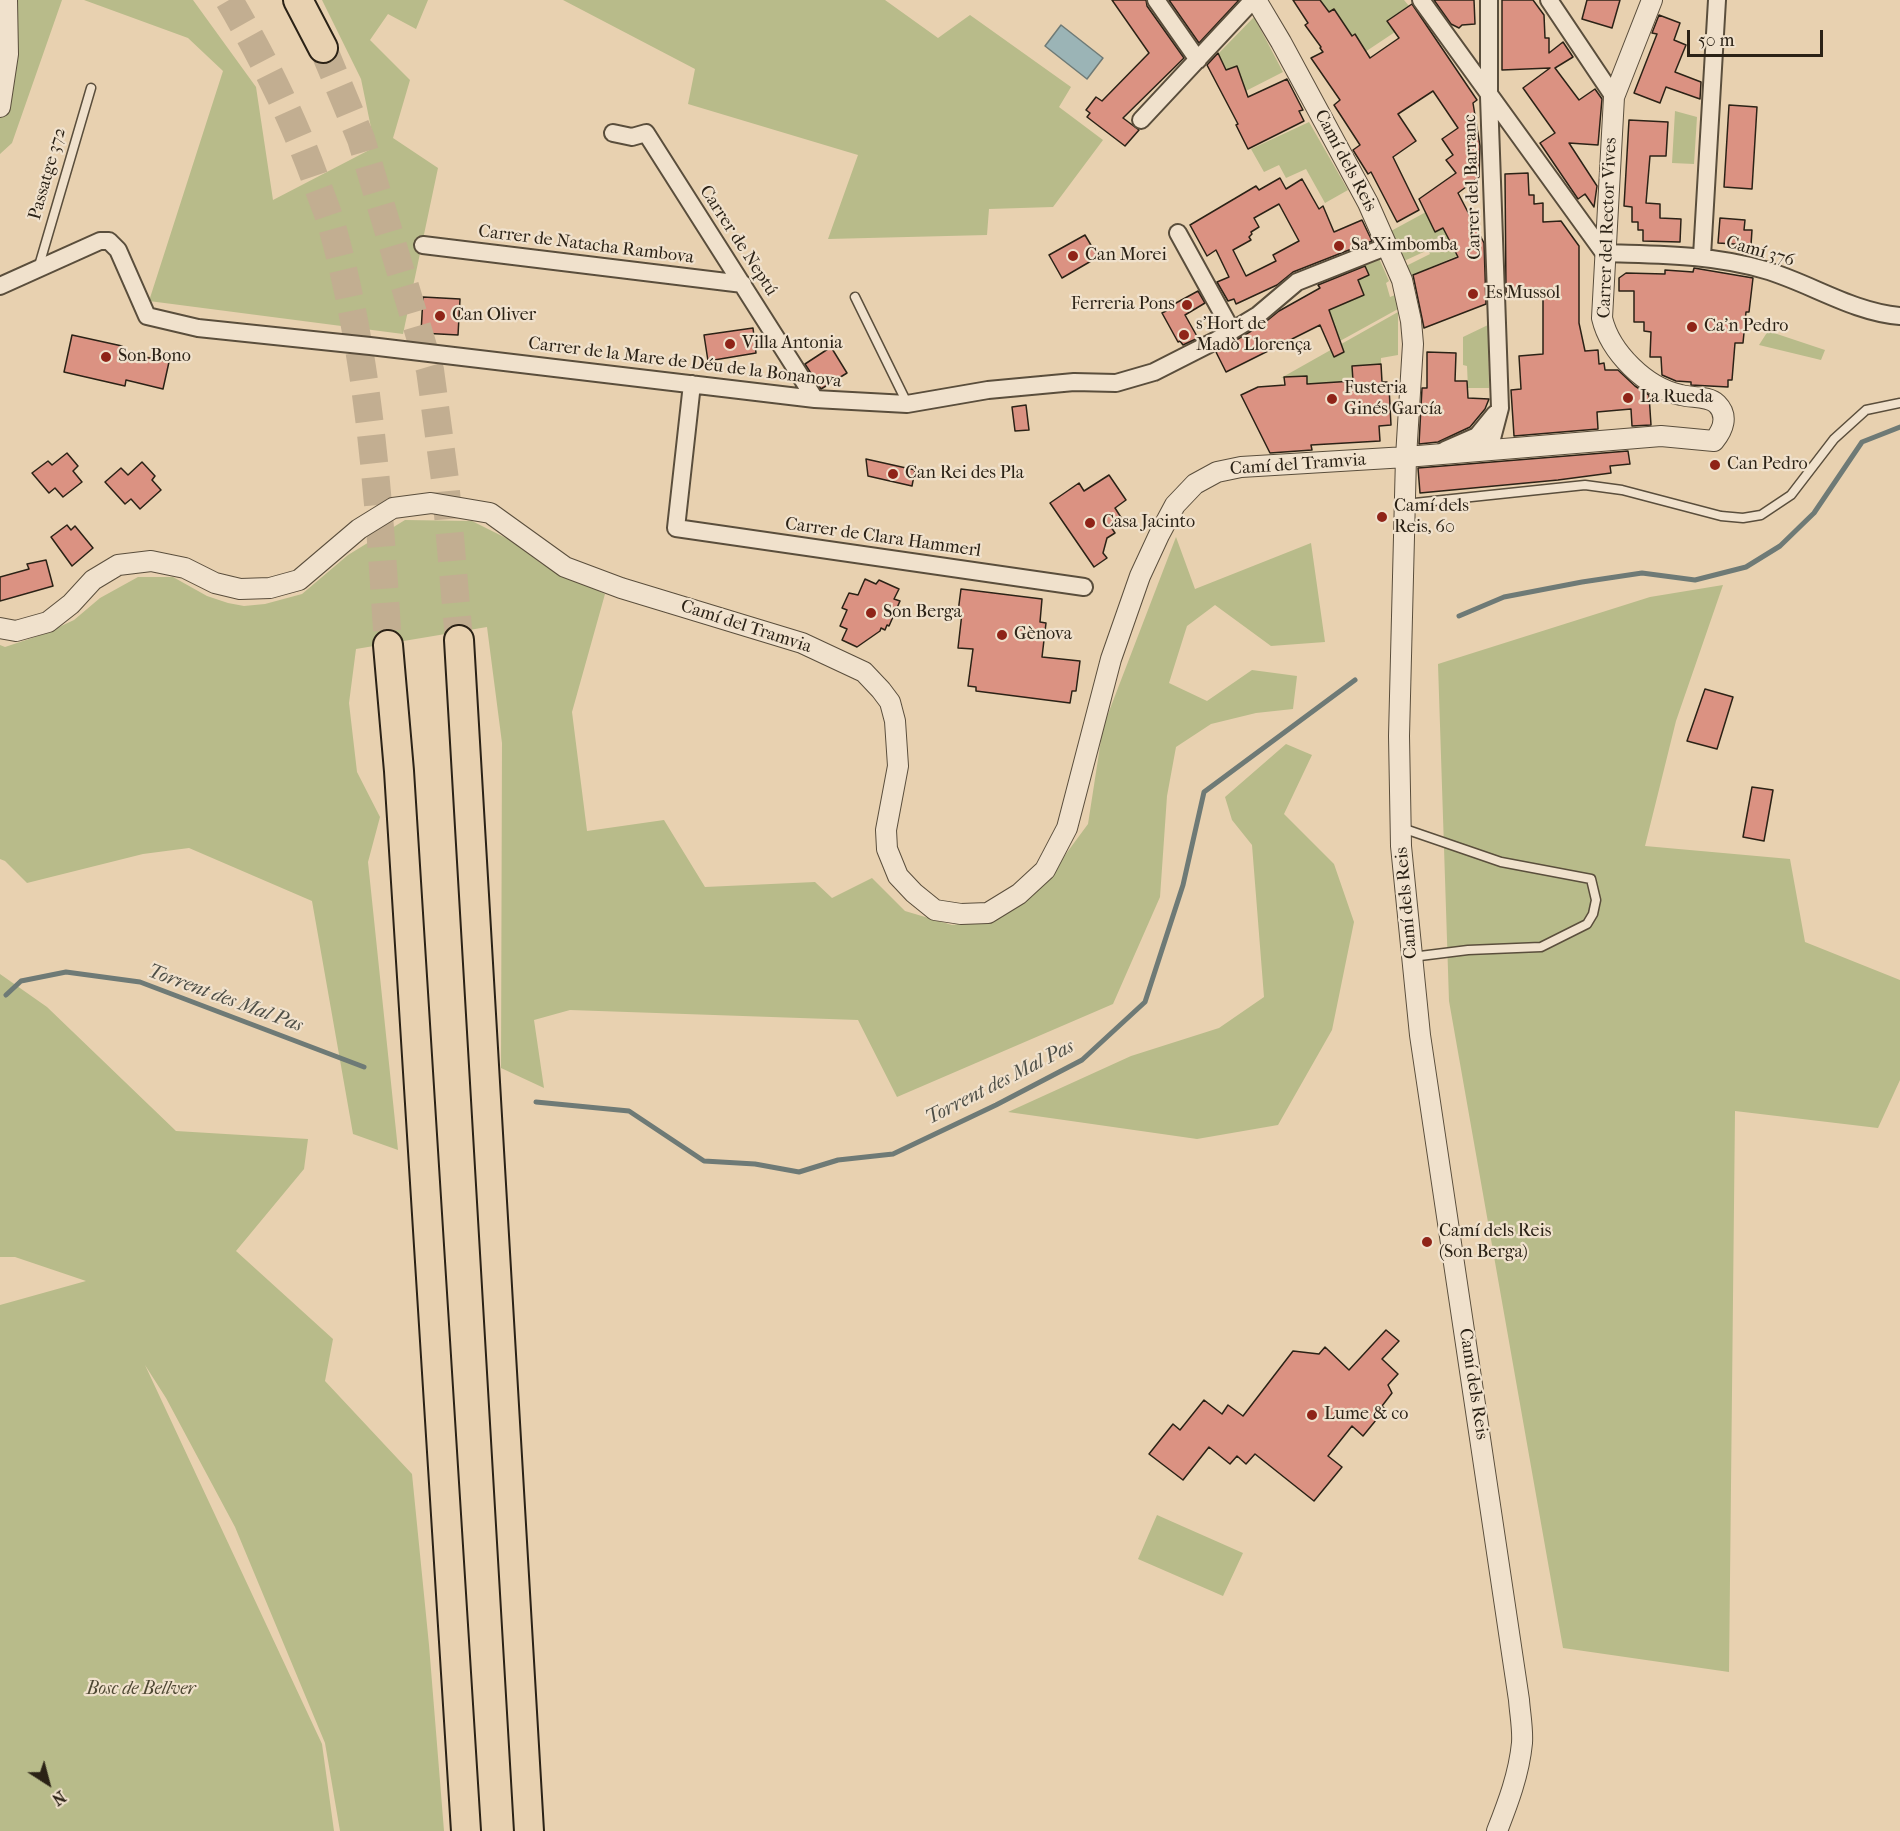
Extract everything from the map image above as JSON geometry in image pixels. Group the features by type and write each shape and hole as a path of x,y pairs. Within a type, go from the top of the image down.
{"highway":[{"path":"298,0 323,48"},
{"path":"459,640 529,1831"},
{"path":"388,645 399,771 466,1831"}],"street":[{"path":"0,107 8,54 7,0"},
{"path":"1155,0 1198,60"},
{"path":"1141,120 1254,0"},
{"name":"Camí dels Reis","path":"1254,0 1281,42 1368,203 1388,246 1405,290 1413,344 1406,457 1399,736 1400,827 1420,1035 1520,1700 1522,1742 1517,1772 1497,1831"},
{"path":"1421,0 1604,253"},
{"name":"Carrer del Barranc","path":"1489,0 1489,97 1500,408 1489,450"},
{"path":"1549,0 1614,97"},
{"name":"Carrer del Rector Vives","path":"1406,457 1661,436 1714,441 1722,430 1724,422 1722,411 1715,402 1680,395 1660,387 1629,363 1609,340 1602,318 1614,97 1652,0"},
{"path":"1702,256 1717,0"},
{"name":"Carrer de Neptú","path":"613,133 632,137 646,134 815,399"},
{"path":"1178,233 1232,331"},
{"name":"Carrer de la Mare de Déu de la Bonanova","path":"0,286 100,241 109,241 118,250 147,316 198,328 815,399 907,404 988,390 1074,382 1116,383 1154,372 1258,315 1297,282 1388,246"},
{"name":"Carrer de Natacha Rambova","path":"423,245 743,284"},
{"name":"Camí 376","path":"1604,253 1702,256 1766,270 1879,314 1900,316"},
{"name":"Carrer de Clara Hammerl","path":"692,384 676,528 1084,587"},
{"path":"1432,455 1464,444 1477,436 1500,408"},
{"name":"Camí del Tramvia","path":"0,628 16,631 48,622 71,604 93,580 118,566 151,561 185,567 214,583 240,589 270,588 299,580 359,529 393,508 431,503 490,513 565,567 621,588 802,642 864,672 890,702 895,721 898,766 886,830 887,849 898,876 914,894 935,910 961,914 988,913 1019,894 1045,870 1067,828 1110,659 1140,576 1175,505 1195,484 1217,472 1240,467 1406,457"}],"lane":[{"name":"Passatge 372","path":"38,269 91,88"},
{"path":"855,297 907,404"},
{"path":"1405,504 1585,485 1622,490 1721,516 1743,518 1761,514 1791,495 1834,439 1866,410 1900,403"},
{"path":"1400,827 1501,862 1591,879 1596,900 1593,914 1587,924 1541,947 1468,950 1412,957"}],"green space":[{"path":"0,0 62,0 12,143 0,154"},
{"path":"84,0 193,0 256,87 273,200 375,147 361,79 322,0 428,0 416,29 388,14 370,40 410,80 393,138 438,168 403,334 149,301 223,71 188,38"},
{"path":"563,0 885,0 938,38 970,15 1071,87 1059,107 1103,140 1053,207 989,209 987,235 828,239 858,155 688,104 695,69"},
{"path":"1320,0 1404,0 1409,6 1387,21 1395,32 1359,56 1355,34 1347,40 1334,9 1329,12"},
{"path":"1254,17 1283,72 1232,98 1242,80 1237,66 1226,70 1218,54"},
{"path":"1675,111 1697,117 1694,164 1672,163"},
{"path":"1309,122 1348,190 1325,203 1306,169 1286,178 1279,165 1264,172 1251,149"},
{"path":"1437,206 1443,228 1457,256 1410,276 1406,266 1430,254 1428,250 1404,261 1391,231"},
{"path":"1378,256 1389,281 1386,283 1390,297 1395,295 1398,309 1340,341 1329,310 1364,295 1358,280 1369,275 1364,263"},
{"path":"1398,312 1398,355 1381,358 1381,364 1353,366 1354,381 1307,384 1306,376 1281,378"},
{"path":"1488,325 1489,388 1468,388 1467,366 1463,365 1463,337"},
{"path":"1768,331 1825,350 1821,360 1759,345"},
{"path":"405,520 472,521 508,539 542,564 605,594 572,712 587,831 664,820 705,887 815,882 832,898 872,878 905,911 952,925 987,920 1054,870 1088,824 1103,727 1176,537 1195,589 1311,543 1325,642 1271,646 1215,605 1187,626 1169,683 1207,701 1252,670 1297,676 1293,709 1256,713 1211,724 1176,747 1167,796 1160,897 1113,1004 897,1097 858,1020 570,1010 534,1020 544,1088 501,1068 502,743 487,627 356,649 349,703 357,772 380,817 368,862 398,1150 353,1134 312,901 189,848 143,854 27,883 5,861 0,859 0,645 5,647 44,634 74,620 100,598 138,577 173,577 207,596 244,606 265,604 302,594 348,555"},
{"path":"1723,585 1676,721 1645,846 1790,859 1805,942 1900,980 1900,1080 1878,1128 1735,1111 1729,1672 1563,1648 1449,1001 1438,664 1650,597"},
{"path":"1286,744 1312,755 1284,814 1334,864 1354,922 1332,1030 1278,1125 1197,1139 1008,1112 1131,1056 1219,1028 1264,997 1252,845 1232,820 1225,797"},
{"name":"Bosc de Bellver","path":"0,974 47,1007 176,1131 308,1139 304,1169 236,1251 333,1339 325,1381 412,1474 444,1831 340,1831 325,1743 235,1527 166,1398 145,1365 322,1744 334,1831 0,1831 0,1305 86,1281 15,1257 0,1257"},
{"path":"1157,1515 1243,1553 1223,1596 1138,1559"}],"water":[{"path":"1061,25 1103,58 1087,79 1045,46"}],"building":[{"path":"1112,0 1146,0 1147,6 1184,58 1123,118 1139,130 1125,146 1087,117 1090,113 1086,110 1096,97 1102,101 1149,53"},
{"path":"1169,0 1239,0 1199,43"},
{"path":"1293,0 1320,0 1329,12 1334,9 1352,36 1355,34 1370,58 1399,38 1387,21 1412,4 1477,100 1473,103 1480,146 1479,177 1458,193 1484,243 1486,304 1424,328 1413,275 1458,257 1443,228 1435,232 1419,199 1456,173 1446,160 1453,155 1442,139 1458,128 1433,91 1398,114 1416,141 1393,157 1419,210 1397,222 1371,172 1368,174 1353,150 1360,145 1334,105 1340,100 1311,58 1323,52 1321,47 1305,25 1308,23"},
{"path":"1434,0 1474,0 1475,24 1462,25 1459,28 1451,24"},
{"path":"1502,0 1533,0 1544,15 1545,38 1549,38 1549,53 1563,42 1573,57 1555,68 1579,100 1595,89 1602,99 1598,145 1569,143 1597,186 1594,207 1585,194 1578,199 1540,143 1555,133 1523,88 1550,68 1502,70"},
{"path":"1587,0 1620,0 1612,28 1582,19"},
{"path":"1659,15 1680,23 1674,40 1686,45 1675,72 1701,82 1700,99 1666,87 1660,103 1634,93 1657,34 1652,33"},
{"path":"1218,53 1226,70 1237,66 1248,97 1287,79 1303,110 1299,111 1304,121 1248,149 1236,125 1238,124 1207,65"},
{"path":"1729,105 1757,107 1752,189 1724,187"},
{"path":"1629,120 1668,122 1666,156 1650,156 1646,203 1660,204 1660,218 1681,219 1680,242 1643,241 1643,230 1638,230 1638,222 1632,222 1632,207 1624,206"},
{"path":"1528,173 1529,195 1534,195 1534,204 1543,203 1543,222 1561,221 1579,246 1579,323 1585,351 1598,350 1599,364 1604,363 1605,370 1618,370 1649,395 1651,425 1632,426 1631,409 1597,412 1598,429 1514,436 1511,390 1521,389 1519,356 1543,354 1543,292 1506,292 1505,174"},
{"path":"1280,178 1286,189 1302,179 1319,209 1323,206 1334,232 1362,220 1372,241 1293,272 1277,285 1236,304 1234,299 1228,301 1217,282 1229,277 1216,250 1207,256 1190,225 1256,186 1259,190","holes":["1279,204 1299,241 1273,255 1276,261 1246,276 1233,250 1251,240 1249,237 1251,232 1259,227 1254,218"]},
{"path":"1720,218 1745,220 1744,230 1752,230 1751,245 1718,243"},
{"name":"Can Morei","path":"1085,235 1098,257 1062,278 1049,255"},
{"path":"1365,266 1369,275 1358,280 1364,295 1329,310 1344,352 1334,357 1320,325 1226,372 1216,352 1263,324 1279,311 1320,288 1318,285"},
{"name":"Ca'n Pedro","path":"1694,268 1753,278 1743,343 1735,343 1732,380 1728,380 1728,387 1691,385 1691,382 1676,381 1662,375 1661,357 1650,357 1651,332 1644,331 1644,322 1634,322 1634,291 1619,291 1619,278 1626,273 1665,274 1665,270 1693,272"},
{"path":"1198,291 1205,303 1185,315 1198,338 1183,345 1180,341 1178,342 1162,313 1166,311 1165,309"},
{"name":"Can Oliver","path":"423,297 460,299 458,335 421,333"},
{"name":"Villa Antonia","path":"753,328 756,353 708,361 704,335"},
{"name":"Son Bono","path":"72,335 122,346 121,352 169,362 163,389 126,380 125,386 64,372"},
{"path":"831,347 847,373 821,389 805,364"},
{"path":"1427,352 1456,353 1455,381 1467,381 1468,398 1489,399 1485,409 1470,427 1438,442 1419,444 1422,388 1427,388"},
{"path":"1381,364 1382,382 1387,382 1387,388 1389,387 1391,425 1379,426 1380,441 1311,445 1312,450 1270,453 1241,395 1258,387 1285,385 1284,377 1307,376 1307,384 1353,381 1352,366"},
{"path":"1026,405 1029,430 1015,431 1012,407"},
{"path":"1628,451 1630,464 1610,466 1611,473 1420,493 1418,468"},
{"path":"67,453 78,466 73,471 82,482 63,497 55,488 49,493 32,473 48,461 52,465"},
{"name":"Can Rei des Pla","path":"866,459 915,470 912,486 868,476"},
{"path":"142,462 155,476 152,480 161,490 140,509 131,499 125,504 105,482 121,468 128,475"},
{"name":"Casa Jacinto","path":"1109,475 1126,500 1115,508 1122,519 1111,527 1115,533 1107,538 1103,553 1107,558 1094,567 1050,503 1079,483 1084,491"},
{"path":"67,525 71,530 75,526 93,548 72,566 51,537"},
{"path":"46,560 53,586 0,601 0,577 29,569 27,564"},
{"name":"Son Berga","path":"865,579 876,584 879,580 899,589 894,599 900,601 889,626 887,625 885,630 881,628 857,647 842,640 847,629 840,626 847,610 842,608 849,593 858,595"},
{"name":"Gènova","path":"961,589 1042,599 1040,622 1046,623 1042,657 1080,661 1076,691 1072,691 1070,703 976,691 976,687 968,686 973,649 958,648 962,613 958,612"},
{"path":"1705,689 1733,697 1717,749 1687,741"},
{"path":"1752,787 1773,790 1764,841 1743,837"},
{"name":"Lume & co","path":"1386,1330 1399,1341 1382,1359 1398,1374 1388,1385 1392,1393 1382,1406 1385,1409 1363,1436 1352,1426 1328,1456 1342,1467 1314,1501 1255,1454 1246,1464 1237,1456 1230,1464 1209,1447 1183,1480 1149,1454 1173,1424 1180,1430 1204,1400 1222,1414 1228,1405 1243,1416 1293,1351 1319,1354 1325,1347 1349,1370"}],"waterway":[{"name":"Torrent des Mal Pas","path":"1459,616 1504,597 1582,582 1642,573 1695,580 1746,567 1780,546 1814,513 1862,442 1900,427"},
{"name":"Torrent des Mal Pas","path":"536,1102 629,1111 704,1161 755,1164 799,1172 838,1160 893,1154 996,1105 1082,1060 1145,1002 1183,885 1204,792 1355,680"},
{"name":"Torrent des Mal Pas","path":"6,995 21,981 66,972 140,982 364,1067"}],"tunnel":[{"path":"229,0 253,42 296,130 329,217 344,275 364,379 371,432 388,645"},
{"path":"323,48 361,139 430,370 445,480 459,640"}],"place":[{"name":"Sa Ximbomba","path":"1339,246"},
{"name":"Can Morei","path":"1073,256"},
{"name":"Es Mussol","path":"1473,294"},
{"name":"Ferreria Pons","path":"1187,305"},
{"name":"Can Oliver","path":"440,316"},
{"name":"Ca'n Pedro","path":"1692,327"},
{"name":"s'Hort de Madò Llorença","path":"1184,335"},
{"name":"Villa Antonia","path":"730,344"},
{"name":"Son Bono","path":"106,357"},
{"name":"La Rueda","path":"1628,398"},
{"name":"Fusteria Ginés García","path":"1332,399"},
{"name":"Can Pedro","path":"1715,465"},
{"name":"Can Rei des Pla","path":"893,474"},
{"name":"Camí dels Reis, 60","path":"1382,517"},
{"name":"Casa Jacinto","path":"1090,523"},
{"name":"Son Berga","path":"871,613"},
{"name":"Gènova","path":"1002,635"},
{"name":"Camí dels Reis (Son Berga)","path":"1427,1242"},
{"name":"Lume & co","path":"1312,1415"}]}
